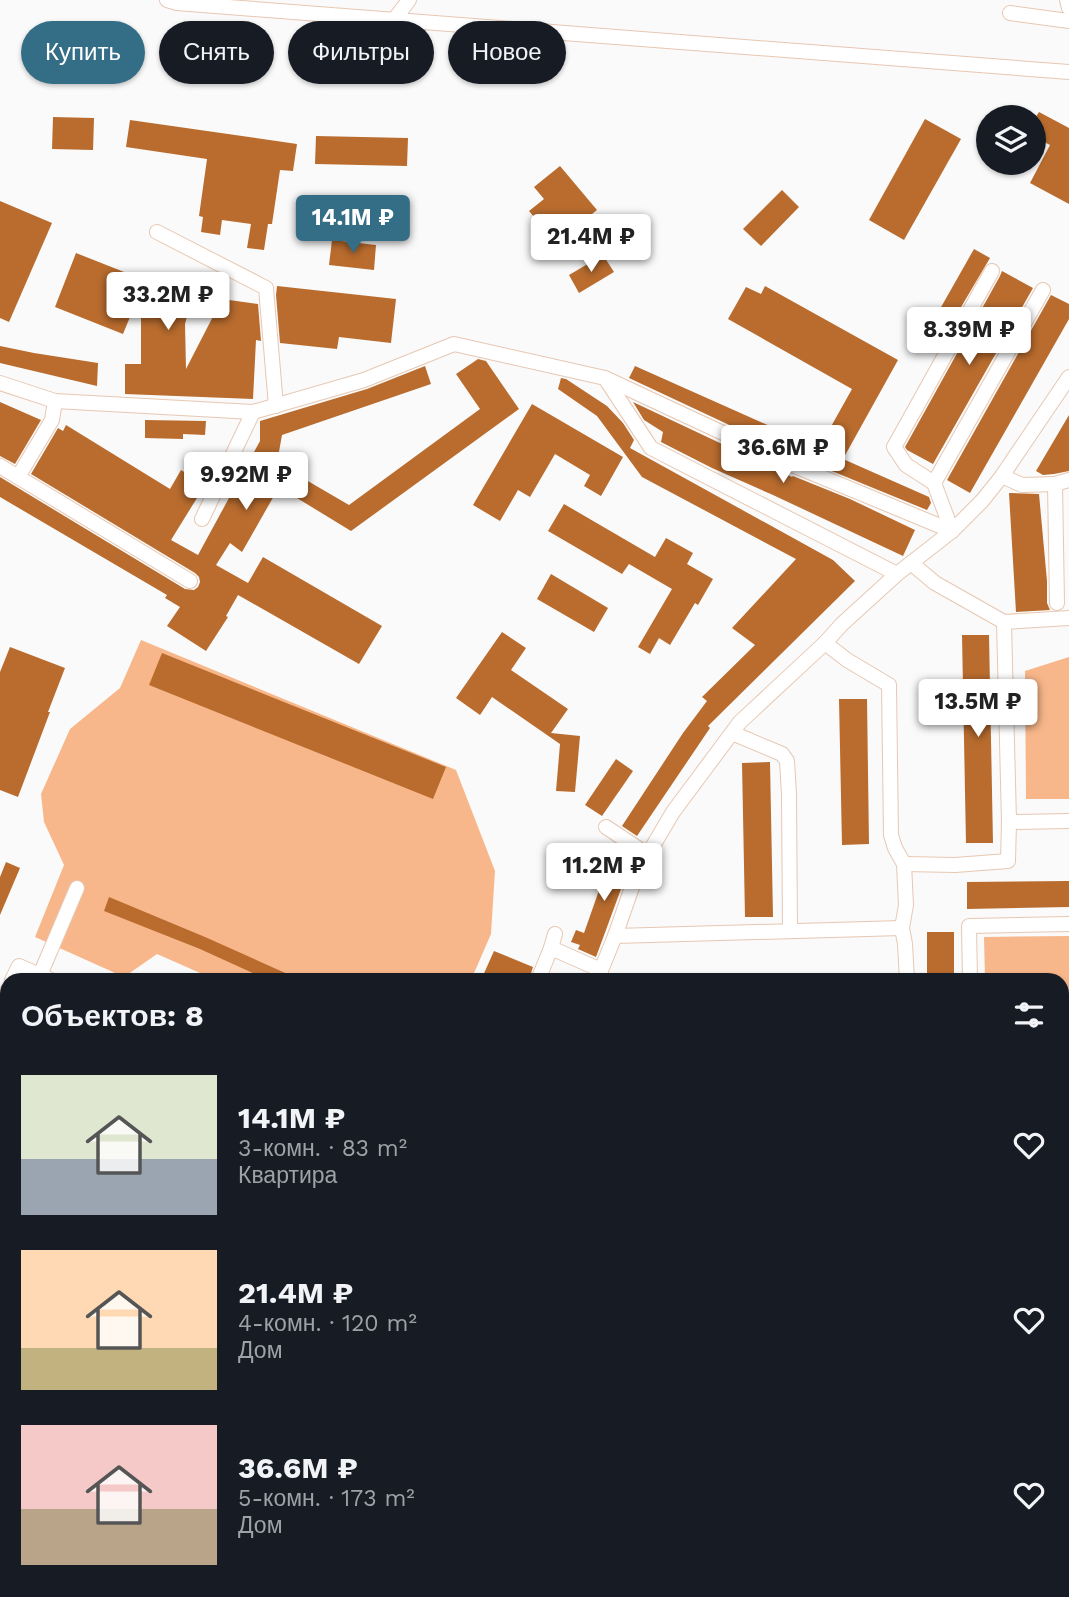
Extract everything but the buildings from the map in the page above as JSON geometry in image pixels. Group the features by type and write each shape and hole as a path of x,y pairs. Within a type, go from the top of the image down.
{"street":[{"path":"167,0 177,3 1069,72"},
{"path":"394,20 409,0"},
{"path":"1067,0 1069,8"},
{"path":"1010,13 1069,21"},
{"path":"157,232 266,288 276,406"},
{"path":"952,531 933,483 906,465 894,447 992,271"},
{"path":"933,483 1043,290"},
{"path":"0,383 55,401 253,412 364,380 454,344 605,378 783,461 952,531"},
{"path":"600,973 638,873 648,855 673,812 740,722 842,624 897,574 952,531 982,501 1069,377"},
{"path":"605,378 651,448 897,574"},
{"path":"18,477 52,420 55,401"},
{"path":"202,519 253,412"},
{"path":"0,466 190,581"},
{"path":"1002,476 1022,485 1062,482 1057,603"},
{"path":"911,563 935,583 1004,622 1069,618"},
{"path":"904,864 955,865 1009,861 1004,622"},
{"path":"825,643 888,685 891,835 904,864 906,905 902,928 907,973"},
{"path":"732,733 782,754 787,761 790,930"},
{"path":"1009,822 1069,821"},
{"path":"606,827 648,855"},
{"path":"48,973 77,888"},
{"path":"970,973 969,926 1069,924"},
{"path":"615,936 902,928"},
{"path":"541,973 553,941 596,973"},
{"path":"16,973 19,966 35,973"}],"shaded area":[{"path":"141,640 456,770 495,871 491,934 474,973 200,973 157,954 130,973 115,973 35,937 64,865 44,822 41,794 70,729 120,688"},
{"path":"1069,657 1069,799 1026,799 1025,671"},
{"path":"1069,936 1069,973 985,973 984,937"}]}
